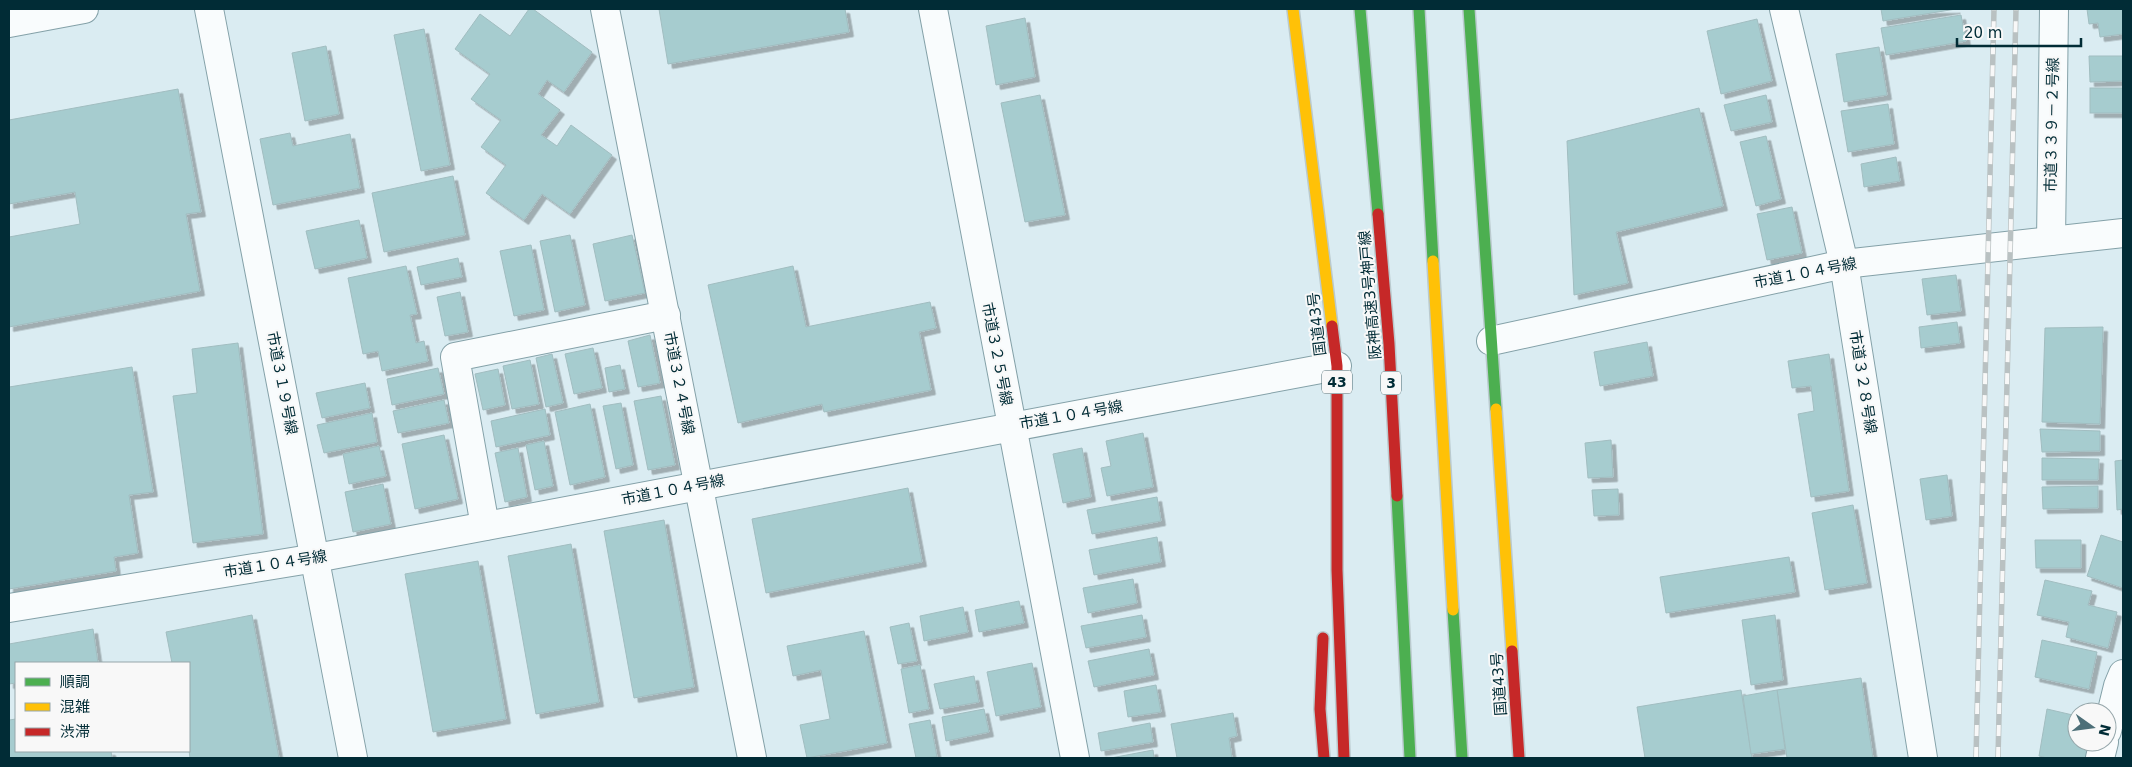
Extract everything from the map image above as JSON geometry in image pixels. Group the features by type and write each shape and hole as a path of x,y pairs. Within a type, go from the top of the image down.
{"highway":[{"name":"国道43号","path":"1293,9 1337,366 1337,570 1344,758"},
{"name":"阪神高速3号神戸線","path":"1360,9 1389,344 1410,758"},
{"path":"1419,9 1462,758"},
{"name":"国道43号","path":"1469,9 1519,758"},
{"path":"1326,591 1337,366"},
{"path":"1324,630 1320,709 1324,758"},
{"path":"1518,746 1523,758"}],"street":[{"path":"9,23 84,9"},
{"name":"市道３１９号線","path":"209,9 353,758"},
{"name":"市道３２４号線","path":"605,9 752,758"},
{"name":"市道３２５号線","path":"933,9 1075,758"},
{"name":"市道３２８号線","path":"1784,9 1844,264 1923,758"},
{"name":"市道３３９－２号線","path":"2051,242 2054,9"},
{"name":"市道１０４号線","path":"1491,341 1844,264 2123,233"},
{"path":"485,526 455,357 666,316"},
{"name":"市道１０４号線","path":"9,608 316,558 1337,366"},
{"path":"2116,702 2122,683"}],"building":[{"path":"529,9 533,9 592,52 564,92 547,80 538,94 560,110 541,135 557,146 571,125 612,155 570,214 542,194 524,220 486,193 506,165 481,147 501,120 471,99 490,74 455,49 480,14 510,36"},
{"path":"659,9 845,9 849,32 668,64"},
{"path":"1881,9 1956,9 1883,21"},
{"path":"2087,9 2123,9 2123,34 2100,37 2098,23 2089,24"},
{"path":"1961,15 1966,41 1886,55 1881,28"},
{"path":"1025,18 1035,77 996,85 986,26"},
{"path":"1757,19 1772,81 1721,94 1707,31"},
{"path":"424,29 450,165 421,171 394,35"},
{"path":"326,46 339,114 305,121 292,53"},
{"path":"1879,47 1887,95 1844,102 1836,54"},
{"path":"2089,56 2123,56 2123,81 2090,82"},
{"path":"2090,88 2123,88 2123,113 2090,113"},
{"path":"178,89 201,212 186,214 200,291 9,327 9,237 80,224 75,192 9,204 9,120"},
{"path":"1040,95 1065,215 1025,222 1001,103"},
{"path":"1766,95 1772,122 1731,131 1724,105"},
{"path":"1888,104 1894,144 1848,152 1841,111"},
{"path":"1699,108 1723,206 1616,232 1628,283 1574,295 1567,141"},
{"path":"290,133 293,146 350,134 360,188 273,205 260,139"},
{"path":"1766,136 1781,199 1756,206 1740,142"},
{"path":"1896,157 1900,181 1864,187 1861,164"},
{"path":"453,176 465,235 384,252 372,193"},
{"path":"1792,207 1802,253 1767,260 1757,214"},
{"path":"359,220 367,258 315,269 306,231"},
{"path":"570,235 585,305 555,312 540,241"},
{"path":"632,235 645,293 605,301 593,244"},
{"path":"531,245 544,310 514,316 500,251"},
{"path":"458,258 462,277 421,285 417,267"},
{"path":"406,266 417,314 410,315 416,343 424,341 428,361 382,371 378,351 363,354 348,278"},
{"path":"793,266 806,327 930,302 936,328 919,332 931,390 824,412 822,404 738,423 708,285"},
{"path":"1956,275 1961,311 1927,315 1922,279"},
{"path":"460,292 468,332 445,336 437,297"},
{"path":"1957,322 1960,343 1921,348 1919,327"},
{"path":"2103,327 2100,424 2042,422 2045,328"},
{"path":"650,335 660,383 638,387 628,341"},
{"path":"1647,342 1653,376 1600,386 1594,352"},
{"path":"238,343 263,534 193,543 173,396 197,393 192,349"},
{"path":"593,348 602,388 574,394 565,354"},
{"path":"552,354 563,403 546,407 536,358"},
{"path":"1829,354 1849,491 1811,497 1798,414 1814,411 1811,386 1792,388 1788,361"},
{"path":"530,360 539,404 512,409 503,366"},
{"path":"620,365 625,389 609,392 605,368"},
{"path":"132,367 153,492 129,495 138,553 114,557 116,571 9,589 9,387"},
{"path":"438,368 444,394 392,405 387,379"},
{"path":"498,369 505,405 483,410 475,374"},
{"path":"365,383 370,408 322,418 316,393"},
{"path":"661,396 675,465 648,470 634,401"},
{"path":"444,400 449,423 398,433 393,411"},
{"path":"621,403 633,465 616,469 603,406"},
{"path":"590,404 605,477 570,485 555,412"},
{"path":"545,409 550,435 496,447 491,421"},
{"path":"372,413 377,442 324,453 317,425"},
{"path":"2040,429 2100,431 2100,451 2042,452"},
{"path":"1143,433 1153,487 1107,496 1101,468 1111,466 1106,441"},
{"path":"444,435 458,499 415,509 402,444"},
{"path":"1611,440 1613,477 1588,478 1585,443"},
{"path":"544,441 553,486 535,490 526,445"},
{"path":"379,446 386,476 349,484 343,454"},
{"path":"518,448 527,497 505,502 495,453"},
{"path":"1082,448 1091,497 1063,503 1053,454"},
{"path":"2042,458 2099,459 2098,480 2042,480"},
{"path":"2123,460 2123,509 2117,510 2115,461"},
{"path":"1947,475 1952,516 1926,520 1920,479"},
{"path":"383,484 391,524 353,532 345,492"},
{"path":"2098,486 2098,508 2043,509 2042,487"},
{"path":"908,488 922,562 766,593 752,519"},
{"path":"1618,489 1619,515 1594,516 1592,490"},
{"path":"1157,497 1161,521 1092,534 1087,510"},
{"path":"1853,505 1867,583 1825,590 1812,513"},
{"path":"664,520 694,687 634,698 604,531"},
{"path":"2101,535 2123,542 2123,588 2087,576"},
{"path":"1157,537 1161,562 1094,575 1089,550"},
{"path":"2035,540 2081,540 2081,568 2036,568"},
{"path":"571,544 599,702 536,714 508,556"},
{"path":"1789,557 1795,592 1666,613 1660,577"},
{"path":"478,561 506,719 433,732 405,574"},
{"path":"1133,579 1137,603 1088,613 1083,588"},
{"path":"2045,580 2092,591 2088,605 2117,612 2108,648 2066,637 2069,622 2037,615"},
{"path":"1019,601 1024,623 979,632 975,610"},
{"path":"963,607 968,632 924,641 920,616"},
{"path":"252,615 279,758 190,758 190,662 172,662 166,632"},
{"path":"1142,615 1146,637 1086,648 1081,626"},
{"path":"1775,615 1783,680 1751,685 1742,620"},
{"path":"909,623 917,661 898,664 890,627"},
{"path":"93,629 98,662 15,662 15,683 9,684 9,644"},
{"path":"864,631 887,743 807,758 800,725 830,719 821,670 793,676 787,646"},
{"path":"2042,640 2097,652 2089,689 2035,677"},
{"path":"1149,649 1154,675 1094,687 1088,661"},
{"path":"1032,663 1041,707 996,716 987,672"},
{"path":"920,665 929,709 909,713 901,669"},
{"path":"974,676 979,702 940,709 934,684"},
{"path":"1861,678 1873,758 1787,758 1777,690"},
{"path":"1156,685 1161,712 1128,717 1124,691"},
{"path":"1741,690 1752,758 1645,758 1637,707"},
{"path":"1777,690 1785,749 1751,754 1743,696"},
{"path":"984,709 989,732 946,741 942,717"},
{"path":"2047,709 2067,714 2067,752 2092,752 2091,758 2047,758 2039,756"},
{"path":"1233,713 1237,736 1229,738 1232,758 1177,758 1171,724"},
{"path":"15,719 15,752 111,752 112,758 9,758 9,720"},
{"path":"930,720 937,757 916,758 909,724"},
{"path":"1150,723 1153,742 1101,751 1098,733"},
{"path":"1153,750 1154,758 1111,758"}],"railway":[{"path":"1976,758 1994,9"},
{"path":"1998,758 2016,9"}],"traffic: fast":[{"path":"1360,9 1378,214"},
{"path":"1419,9 1433,261"},
{"path":"1469,9 1496,409"},
{"path":"1397,496 1410,758"},
{"path":"1453,610 1462,758"}],"traffic: slow":[{"path":"1293,9 1332,326"},
{"path":"1433,261 1453,610"},
{"path":"1496,409 1512,651"}],"traffic: jam":[{"path":"1378,214 1389,344 1397,496"},
{"path":"1332,326 1337,366 1337,570 1344,758"},
{"path":"1323,638 1320,709 1324,758"},
{"path":"1512,651 1519,758"}]}
